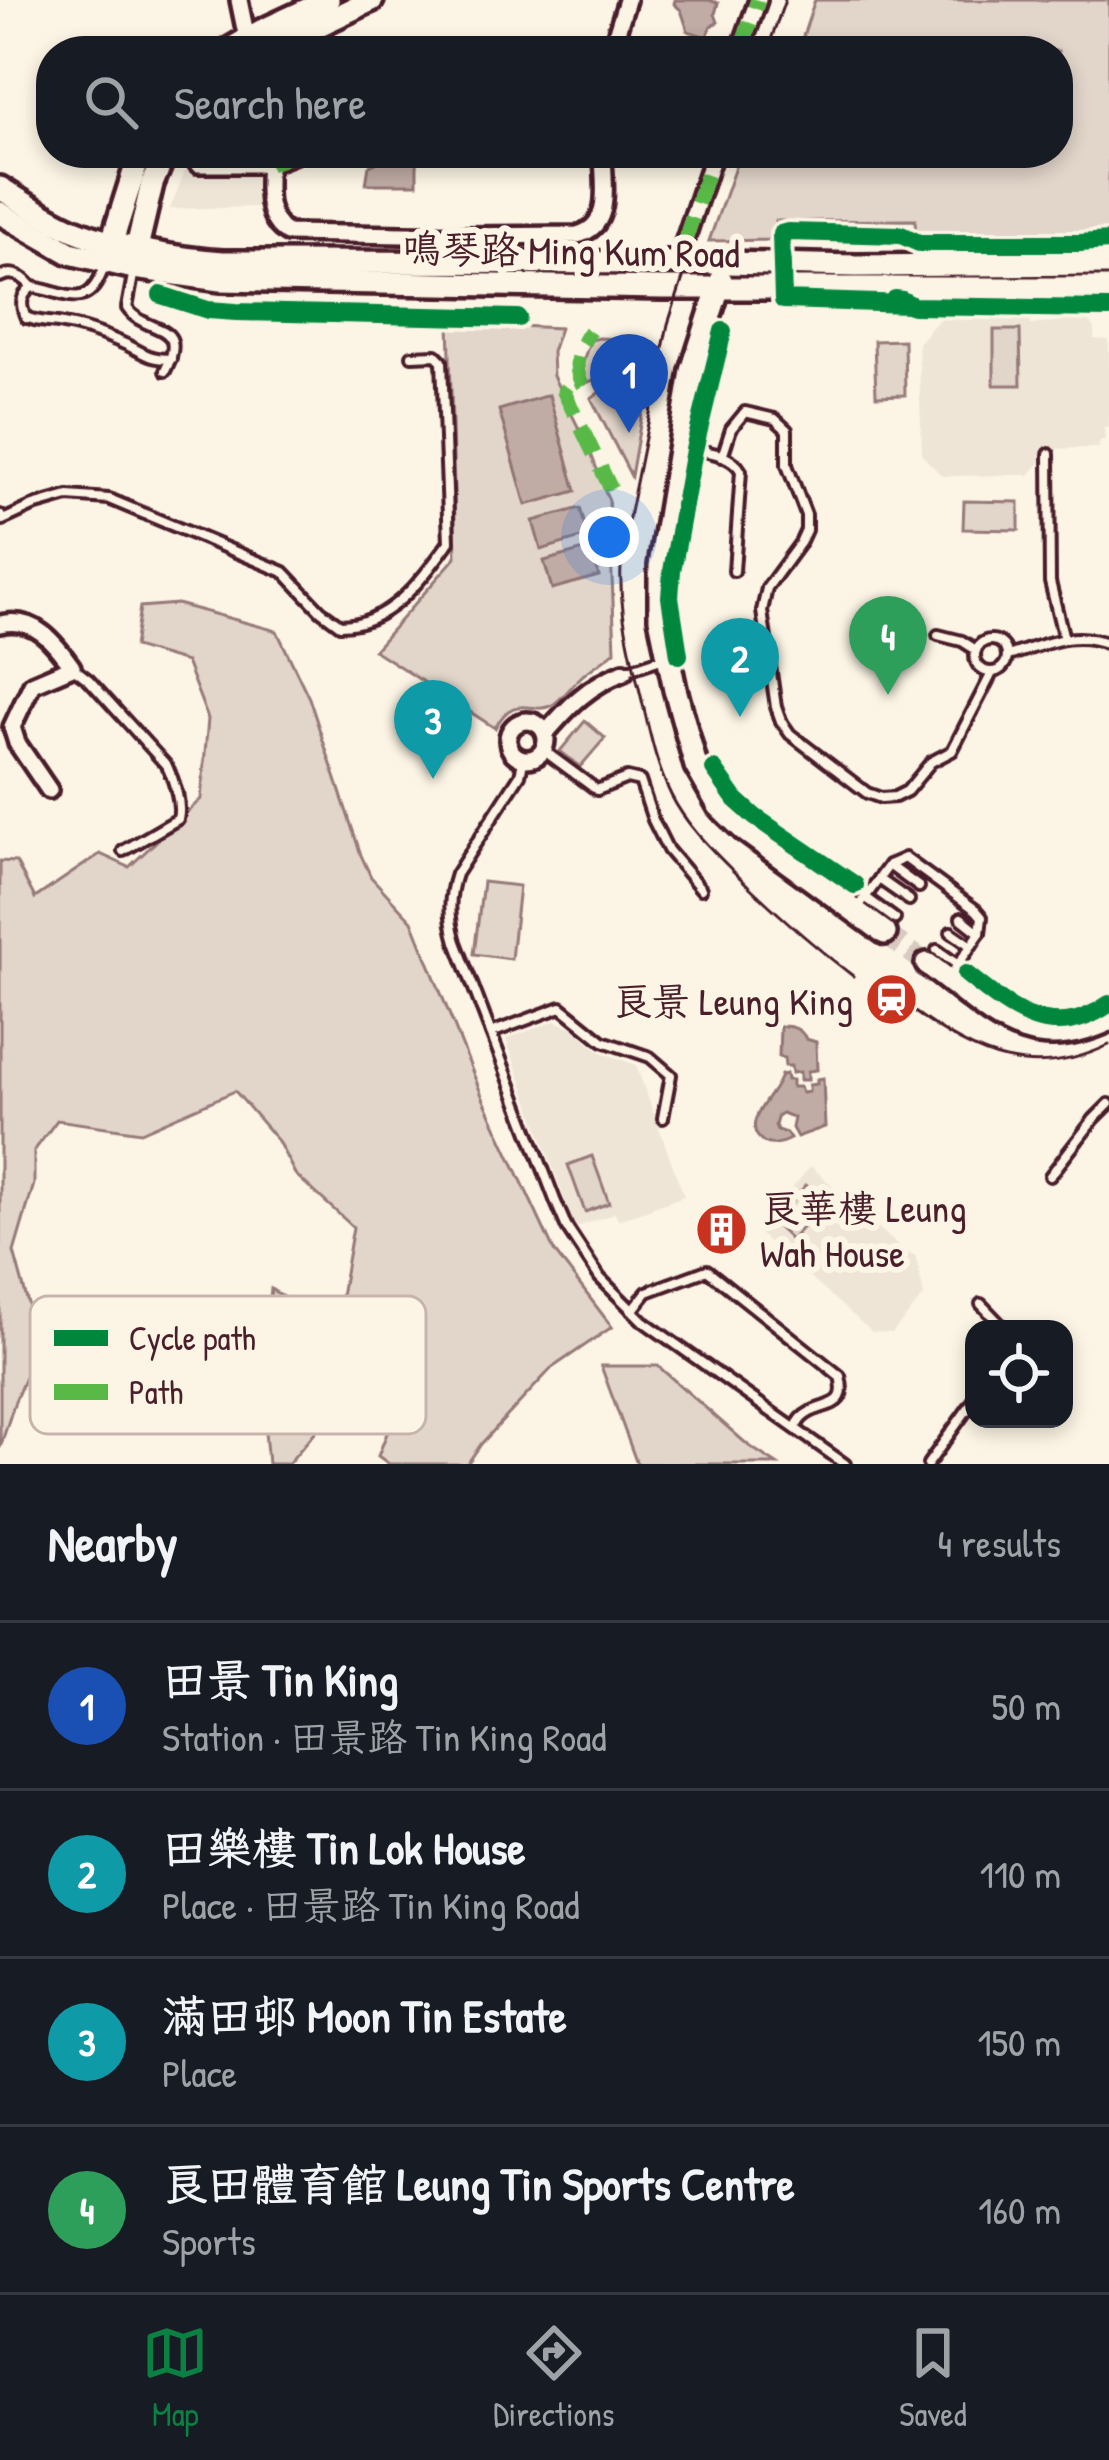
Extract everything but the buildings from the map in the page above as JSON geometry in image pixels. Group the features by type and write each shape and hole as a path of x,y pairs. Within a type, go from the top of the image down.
{"main road":[{"path":"273,36 328,0"},
{"path":"284,36 372,0"},
{"path":"108,252 135,168"},
{"path":"135,258 159,168"},
{"path":"0,188 108,252"},
{"path":"0,213 70,253 108,252"},
{"name":"鳴琴路 Ming Kum Road","path":"108,252 220,280 1109,288"},
{"name":"鳴琴路 Ming Kum Road","path":"135,258 1109,264"},
{"path":"727,262 692,371 678,447 658,581 667,657 691,752 710,795 744,830 890,926"},
{"path":"932,957 952,972 977,1003 1020,1030 1066,1034 1109,1020"}],"street":[{"path":"239,0 251,36"},
{"path":"616,36 627,0"},
{"path":"745,36 758,0"},
{"path":"269,168 271,217 287,233 464,236 587,232 602,215 603,168"},
{"path":"682,246 709,168"},
{"path":"0,624 35,627 72,667 32,684 12,728 16,742 49,790"},
{"path":"544,742 538,724 531,721 519,723 510,732 513,752 524,758 536,756 583,692 624,672"}],"lane":[{"path":"0,277 15,274 32,287 83,297 98,283 108,252"},
{"path":"135,258 127,308 133,317 165,330 172,340 165,371"},
{"path":"32,287 21,301 27,319 85,329 154,359 171,358"},
{"path":"0,515 3,520 68,496 109,499 284,572 340,625 359,622 405,597 448,542 442,361 436,355 412,356"},
{"path":"722,457 731,429 746,412 775,419 787,430 787,465 804,508 806,530 767,588 762,611 776,707 784,727 867,793 881,799 896,797 931,762 952,751 992,673 1001,669 1008,656 1085,636 1109,644"},
{"path":"678,447 734,460 741,471 734,571"},
{"path":"1049,454 1050,582 1064,639"},
{"path":"938,635 962,640 976,650 978,666 992,673"},
{"path":"976,650 996,641 1008,656"},
{"path":"624,672 667,657"},
{"path":"72,667 171,774 178,819 123,850"},
{"path":"544,742 597,790 627,778 640,781 668,850 701,889"},
{"path":"524,758 520,775 456,874 450,901 452,928 567,1228 600,1278 632,1311 845,1464"},
{"path":"860,904 889,865 905,858 982,917 980,932 952,972"},
{"path":"889,865 919,887"},
{"path":"879,879 909,900"},
{"path":"961,918 980,932"},
{"path":"951,932 971,946"},
{"path":"491,1033 561,1006 603,1041 650,1058 670,1075 663,1118"},
{"path":"1050,1176 1109,1105"},
{"path":"632,1311 647,1292 707,1270 840,1376 843,1385 836,1403 808,1413 795,1428"},
{"path":"981,1304 996,1320"},
{"path":"928,1464 965,1413"}],"shaded area":[{"path":"675,0 718,3 718,22 707,36 688,31"},
{"path":"815,0 1109,0 1109,234 916,237 915,220 776,221 775,240 709,241 735,168 1073,168 1073,36 803,36"},
{"path":"186,168 207,173 252,172 262,179 262,207 170,209"},
{"path":"369,168 417,168 417,184 366,184"},
{"path":"940,318 1030,320 1031,325 1083,318 1095,328 1094,339 1109,340 1109,426 1104,428 1105,440 1100,440 1099,448 1041,449 1040,462 1029,475 942,476 922,455 918,343"},
{"path":"449,323 560,328 552,352 553,376 609,501 615,651 554,704 517,707 495,728 374,650 456,557"},
{"path":"994,330 1020,330 1021,385 994,385"},
{"path":"591,340 646,340 653,351 631,476 591,398 600,392 593,380 585,384 583,378 586,352"},
{"path":"904,340 905,395 876,396 874,341"},
{"path":"549,395 576,491 526,505 499,410"},
{"path":"964,501 1019,502 1019,530 963,529"},
{"path":"580,508 588,536 541,550 533,521"},
{"path":"591,548 599,576 552,589 544,561"},
{"path":"177,604 277,631 309,698 371,877 412,921 483,1098 554,1251 612,1327 552,1368 467,1464 389,1464 378,1456 387,1434 426,1434 426,1296 341,1296 353,1227 295,1174 278,1141 235,1091 141,1132 57,1120 34,1151 34,1184 14,1252 30,1311 30,1365 0,1448 0,861 16,862 35,898 100,854 129,867 201,799 208,719 186,662 134,647 140,607"},
{"path":"585,721 605,738 580,767 560,751"},
{"path":"483,882 519,886 511,959 474,954"},
{"path":"555,1021 574,1028 599,1051 636,1065 684,1196 618,1220 615,1213 575,1228 506,1039"},
{"path":"780,1026 796,1028 816,1042 817,1070 808,1071 808,1080 800,1080 800,1072 792,1073 791,1066 779,1057"},
{"path":"786,1074 792,1087 800,1087 802,1093 823,1078 825,1127 797,1137 794,1118 782,1113 775,1125 790,1139 767,1144 755,1132 757,1116"},
{"path":"592,1156 609,1203 585,1212 568,1165"},
{"path":"811,1166 905,1252 916,1256 924,1296 892,1333 872,1332 756,1231"},
{"path":"806,1185 825,1202 791,1240 772,1222"},
{"path":"601,1366 658,1366 749,1446 777,1464 637,1464"},
{"path":"265,1434 313,1434 288,1464 268,1464"}],"tunnel":[{"path":"885,933 927,964"}],"tram line":[{"path":"772,36 785,0"},
{"path":"719,168 668,324 622,552 624,617 655,753 677,806 735,873 853,976"},
{"path":"912,1010 959,1040 1006,1059 1055,1062 1109,1045"}],"marked path":[{"path":"745,36 758,0"},
{"path":"683,246 709,168"},
{"path":"583,386 578,358 590,331"},
{"path":"567,387 564,392 611,489"}],"cycle path":[{"path":"909,304 783,300 781,234 901,235 919,243 1109,241"},
{"path":"161,295 208,310 236,312 518,318"},
{"path":"895,299 913,306 1109,309"},
{"path":"679,655 670,597 672,571 694,450 723,331"},
{"path":"714,769 755,817 855,885"},
{"path":"966,974 1016,1010 1051,1022 1088,1016 1109,1004"}],"place":[{"name":"田景 Tin King","path":"629,433"},
{"name":"良田體育館 Leung Tin Sports Centre","path":"888,695"},
{"name":"田樂樓 Tin Lok House","path":"740,717"},
{"name":"滿田邨 Moon Tin Estate","path":"433,779"},
{"name":"良景 Leung King","path":"892,1000"},
{"name":"良華樓 Leung Wah House","path":"721,1229"}]}
